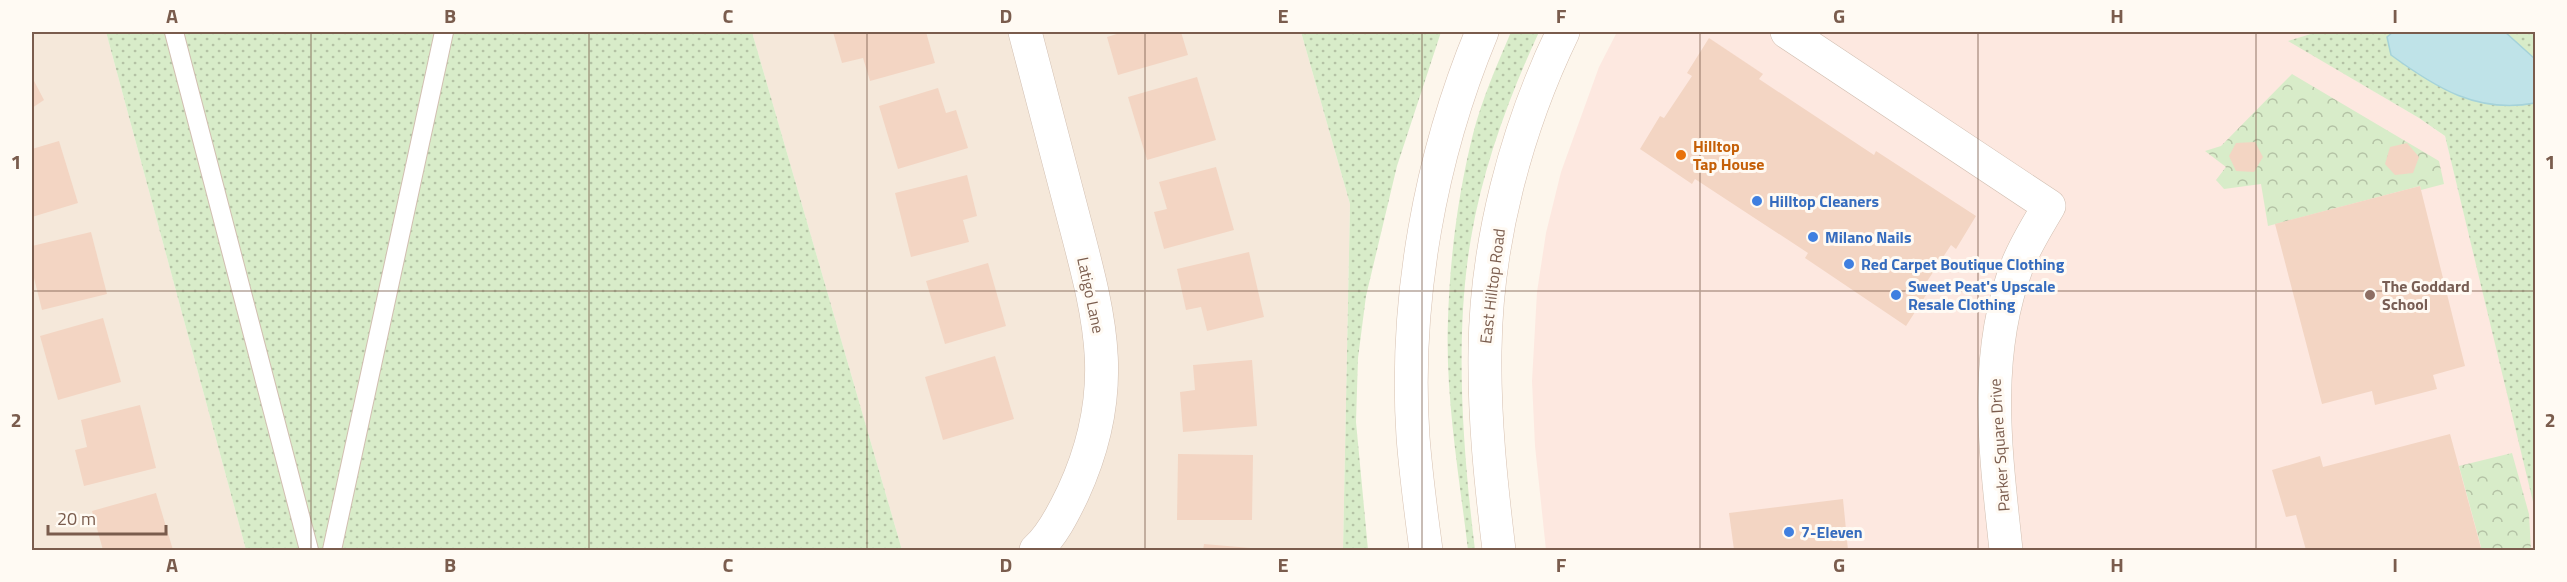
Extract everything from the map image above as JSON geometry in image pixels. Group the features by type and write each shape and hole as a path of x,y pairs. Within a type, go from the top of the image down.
{"street":[{"name":"Latigo Lane","path":"1025,32 1096,306 1102,364 1101,393 1092,442 1066,506 1039,549"},
{"path":"1425,550 1413,436 1412,389 1413,347 1422,250 1433,185 1457,98 1482,32"},
{"name":"East Hilltop Road","path":"1499,550 1490,472 1485,387 1485,349 1492,265 1500,216 1513,168 1534,102 1563,32"},
{"name":"Parker Square Drive","path":"1787,32 2049,206 2017,267 2008,292 1996,351 1993,406 2006,550"}],"lane":[{"path":"174,32 309,550"},
{"path":"332,550 444,32"}],"shaded area":[{"path":"32,32 106,32 246,550 32,550"},
{"path":"752,32 1301,32 1350,204 1343,550 902,550"},
{"path":"1617,32 2317,32 2289,41 2419,118 2445,136 2536,510 2535,550 1546,550 1535,446 1532,381 1537,292 1546,233 1561,172 1599,67"}],"green space":[{"path":"106,32 752,32 902,550 246,550"},
{"path":"1301,32 1441,32 1397,166 1366,296 1358,358 1356,422 1368,550 1343,550 1350,204"},
{"path":"1511,32 1539,32 1507,107 1482,185 1471,238 1466,276 1462,354 1464,434 1475,550 1468,550 1453,435 1449,377 1448,319 1451,272 1459,203 1473,134 1485,95"},
{"path":"2317,32 2535,32 2535,510 2445,136 2419,118 2288,41"},
{"path":"2292,74 2439,161 2444,184 2421,190 2420,186 2268,226 2261,184 2224,189 2216,180 2226,167 2205,151 2221,146"},
{"path":"2512,453 2529,514 2531,550 2470,550 2481,547 2459,466"}],"water":[{"path":"2393,32 2505,32 2535,59 2535,103 2495,105 2458,96 2441,88 2391,55 2387,37"}],"building":[{"path":"833,32 926,32 935,63 870,81 863,58 842,63"},
{"path":"1120,32 1181,32 1188,55 1118,75 1107,37"},
{"path":"1709,38 1763,74 1759,79 1874,155 1876,151 1976,216 1956,249 1951,245 1922,289 1928,292 1906,326 1805,258 1808,253 1695,179 1692,184 1640,149 1660,116 1664,118 1692,76 1687,73"},
{"path":"32,77 44,100 32,108"},
{"path":"1197,77 1216,140 1147,160 1128,97"},
{"path":"938,88 946,113 956,110 968,148 898,169 879,106"},
{"path":"59,141 78,203 32,217 32,149"},
{"path":"2255,142 2263,157 2254,172 2236,171 2229,156 2236,143"},
{"path":"2407,143 2419,157 2413,173 2395,175 2385,164 2390,147"},
{"path":"1216,167 1234,230 1164,249 1154,212 1167,209 1159,182"},
{"path":"967,175 977,216 963,220 969,242 911,257 895,193"},
{"name":"The Goddard School","path":"2420,186 2465,366 2433,375 2437,389 2375,405 2372,391 2322,404 2275,224"},
{"path":"91,232 107,294 42,310 32,270 32,246"},
{"path":"1249,252 1264,317 1207,331 1201,307 1186,310 1177,269"},
{"path":"988,263 1006,326 945,344 926,281"},
{"path":"103,318 121,382 58,400 40,336"},
{"path":"995,356 1014,419 943,440 925,377"},
{"path":"1252,360 1257,426 1183,432 1180,392 1195,390 1193,365"},
{"path":"140,405 156,468 84,486 75,450 87,447 81,420"},
{"path":"2450,434 2481,548 2470,550 2306,550 2296,515 2286,517 2272,470 2320,456 2323,467"},
{"path":"1178,454 1253,455 1252,520 1177,520"},
{"path":"156,493 173,550 103,550 92,511"},
{"name":"7-Eleven","path":"1843,499 1848,550 1734,550 1729,513"},
{"path":"1204,544 1262,549 1262,550 1203,550"}],"place":[{"name":"Hilltop Tap House","path":"1681,155"},
{"name":"Hilltop Cleaners","path":"1757,201"},
{"name":"Milano Nails","path":"1813,237"},
{"name":"Red Carpet Boutique Clothing","path":"1849,264"},
{"name":"Sweet Peat's Upscale Resale Clothing","path":"1896,295"},
{"name":"The Goddard School","path":"2370,295"},
{"name":"7-Eleven","path":"1789,532"}]}
